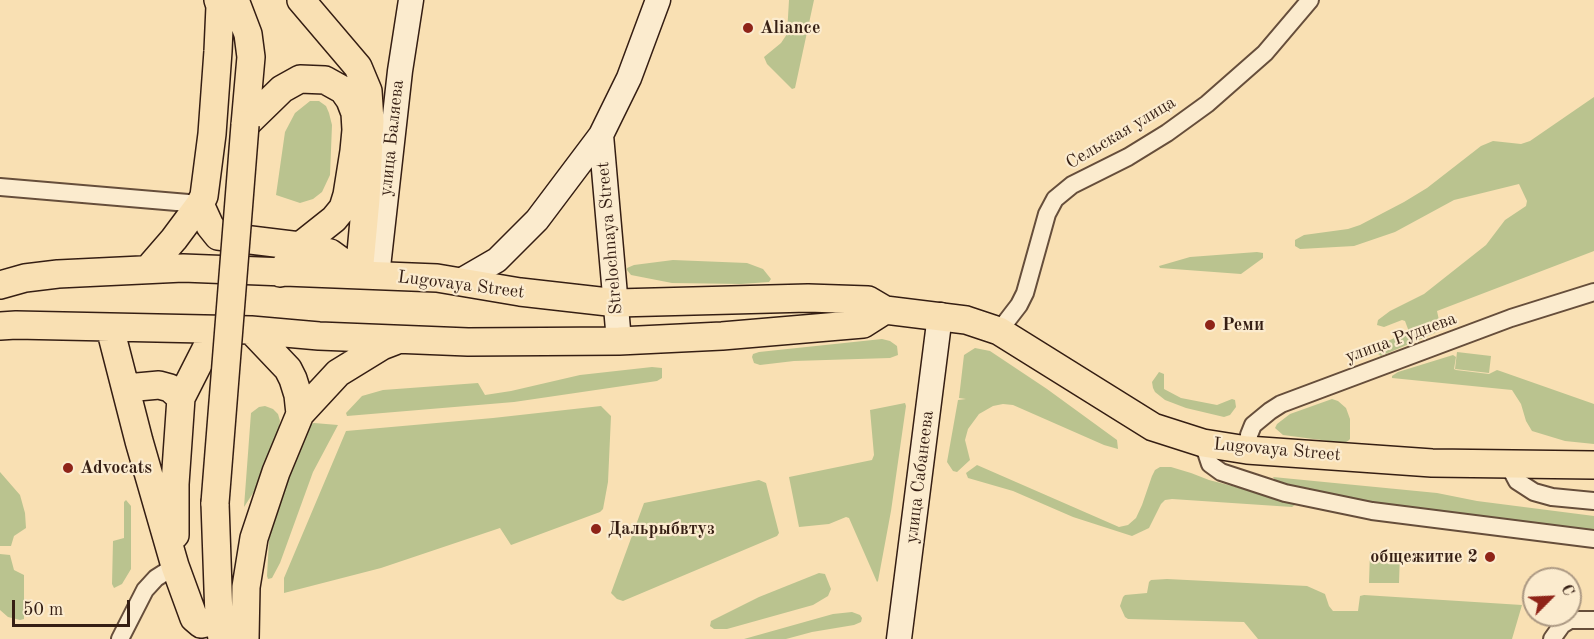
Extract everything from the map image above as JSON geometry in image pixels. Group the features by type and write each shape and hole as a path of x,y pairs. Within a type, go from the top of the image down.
{"main road":[{"path":"148,269 174,239 204,196 212,134 218,51 220,6 218,0"},
{"path":"220,628 215,502 251,57 248,34 236,0"},
{"path":"301,0 358,66 368,91 370,122 366,199 368,275"},
{"path":"218,51 235,46 240,47 251,57"},
{"path":"245,125 282,89 300,79 325,80 343,90 355,113 356,130 347,195 343,208 334,219 300,246 280,273"},
{"path":"200,204 210,226 218,236 300,246 330,253 368,275"},
{"name":"Lugovaya Street","path":"0,285 25,278 58,274 183,268 437,278 617,303 823,298 868,300 885,310 940,315 966,320 999,331 1153,427 1203,444 1247,450 1432,463 1594,465"},
{"path":"0,327 16,325 251,330 319,336 468,342 619,341 722,336 863,324 885,310"},
{"path":"110,328 193,639"},
{"path":"215,330 181,398 175,484 175,566 194,618 201,624 210,622 220,628"},
{"path":"251,330 288,369 298,395 300,414"},
{"path":"245,639 246,587 254,538 276,472 300,414 338,373 382,346 398,340"},
{"path":"126,388 159,385 170,388 181,398"},
{"path":"215,502 230,520 246,521 262,514"}],"street":[{"name":"улица Баляева","path":"368,275 411,0"},
{"name":"Strelochnaya Street","path":"459,282 497,260 537,220 601,135 629,78 658,0"},
{"name":"Сельская улица","path":"999,331 1025,293 1047,214 1055,199 1072,185 1128,157 1167,133 1207,104 1265,53 1310,0"},
{"name":"Strelochnaya Street","path":"601,135 619,341"},
{"path":"0,188 200,204"},
{"name":"улица Руднева","path":"1247,450 1253,425 1281,404 1511,318 1594,292"},
{"name":"улица Сабанеева","path":"899,639 940,315"},
{"path":"1203,444 1210,464 1221,472 1285,493 1372,511 1594,539"},
{"path":"1508,464 1517,481 1534,492 1552,497 1594,501"},
{"path":"120,639 145,590 156,578 175,566"},
{"path":"1552,639 1562,625 1570,620 1594,620"}],"green space":[{"path":"789,0 814,0 795,88 792,89 767,64 764,57 781,43 787,34"},
{"path":"1594,97 1594,251 1437,311 1440,325 1435,333 1381,356 1378,354 1381,344 1408,332 1408,329 1405,321 1402,320 1384,327 1377,325 1378,320 1390,311 1424,294 1486,245 1505,220 1526,206 1527,201 1519,184 1454,200 1395,232 1354,246 1300,249 1295,246 1295,240 1304,235 1348,229 1360,225 1427,188 1481,146 1493,141 1521,144 1530,141"},
{"path":"310,101 319,101 326,106 329,113 332,125 330,175 322,192 313,199 300,203 276,195 285,132 295,113"},
{"path":"1263,253 1263,258 1241,274 1160,268 1159,266 1190,257"},
{"path":"673,260 747,263 763,269 771,279 769,282 741,284 672,283 631,275 627,270 634,265"},
{"path":"882,339 897,346 898,355 890,358 794,361 760,365 754,363 752,357 753,354 759,352"},
{"path":"975,348 990,351 1047,389 1117,440 1118,449 1013,405 1003,404 993,406 979,414 968,429 965,440 970,460 957,472 953,471 947,462 958,400 966,399 959,398 964,355"},
{"path":"1457,352 1491,356 1489,373 1455,369"},
{"path":"1453,355 1456,357 1454,369 1456,370 1489,374 1497,370 1594,404 1594,444 1565,441 1532,431 1521,404 1512,390 1392,378 1398,372"},
{"path":"652,367 662,368 662,378 657,381 514,402 347,416 346,413 362,396 383,390 478,383 485,395 580,375"},
{"path":"1159,372 1164,374 1164,389 1181,398 1217,405 1232,399 1235,400 1236,407 1230,415 1224,417 1186,408 1165,400 1153,388 1152,382"},
{"path":"1332,399 1346,408 1350,419 1350,439 1348,441 1344,443 1283,435 1275,428 1290,414"},
{"path":"905,403 891,511 877,582 849,518 846,517 829,524 799,527 789,477 872,460 874,455 870,410"},
{"path":"265,406 278,414 280,421 278,432 255,490 244,507 251,413"},
{"path":"601,406 611,416 608,482 603,509 600,512 511,545 500,528 381,568 284,593 284,578 346,431"},
{"path":"311,424 338,425 313,472 280,563 272,578 268,579 269,540 284,487"},
{"path":"977,465 1119,527 1128,525 1136,518 1152,476 1160,467 1171,467 1209,480 1286,500 1295,505 1292,507 1165,500 1149,528 1132,536 1073,517 1013,491 968,478 966,473"},
{"path":"0,472 20,495 25,513 26,528 14,536 11,546 0,546"},
{"path":"1273,477 1437,493 1477,501 1594,516 1594,532 1365,501 1276,482"},
{"path":"759,480 766,483 779,533 777,536 623,601 611,593 644,503"},
{"path":"126,500 131,506 131,569 122,584 114,588 112,584 113,541 124,538 124,502"},
{"path":"1370,552 1400,553 1399,583 1369,583"},
{"path":"0,554 10,555 14,570 24,575 24,619 8,617 0,610"},
{"path":"819,573 825,574 831,589 828,596 813,605 727,629 714,629 710,626 711,621 759,597"},
{"path":"1151,580 1307,586 1325,594 1333,611 1358,611 1360,596 1364,595 1522,605 1512,639 1258,639 1244,622 1128,619 1120,606 1123,597 1147,593"},
{"path":"852,612 860,615 861,622 786,639 744,639 833,614"}],"place":[{"name":"Aliance","path":"748,28"},
{"name":"Реми","path":"1210,325"},
{"name":"Advocats","path":"68,468"},
{"name":"Дальрыбвтуз","path":"596,529"},
{"name":"общежитие 2","path":"1490,557"}]}
